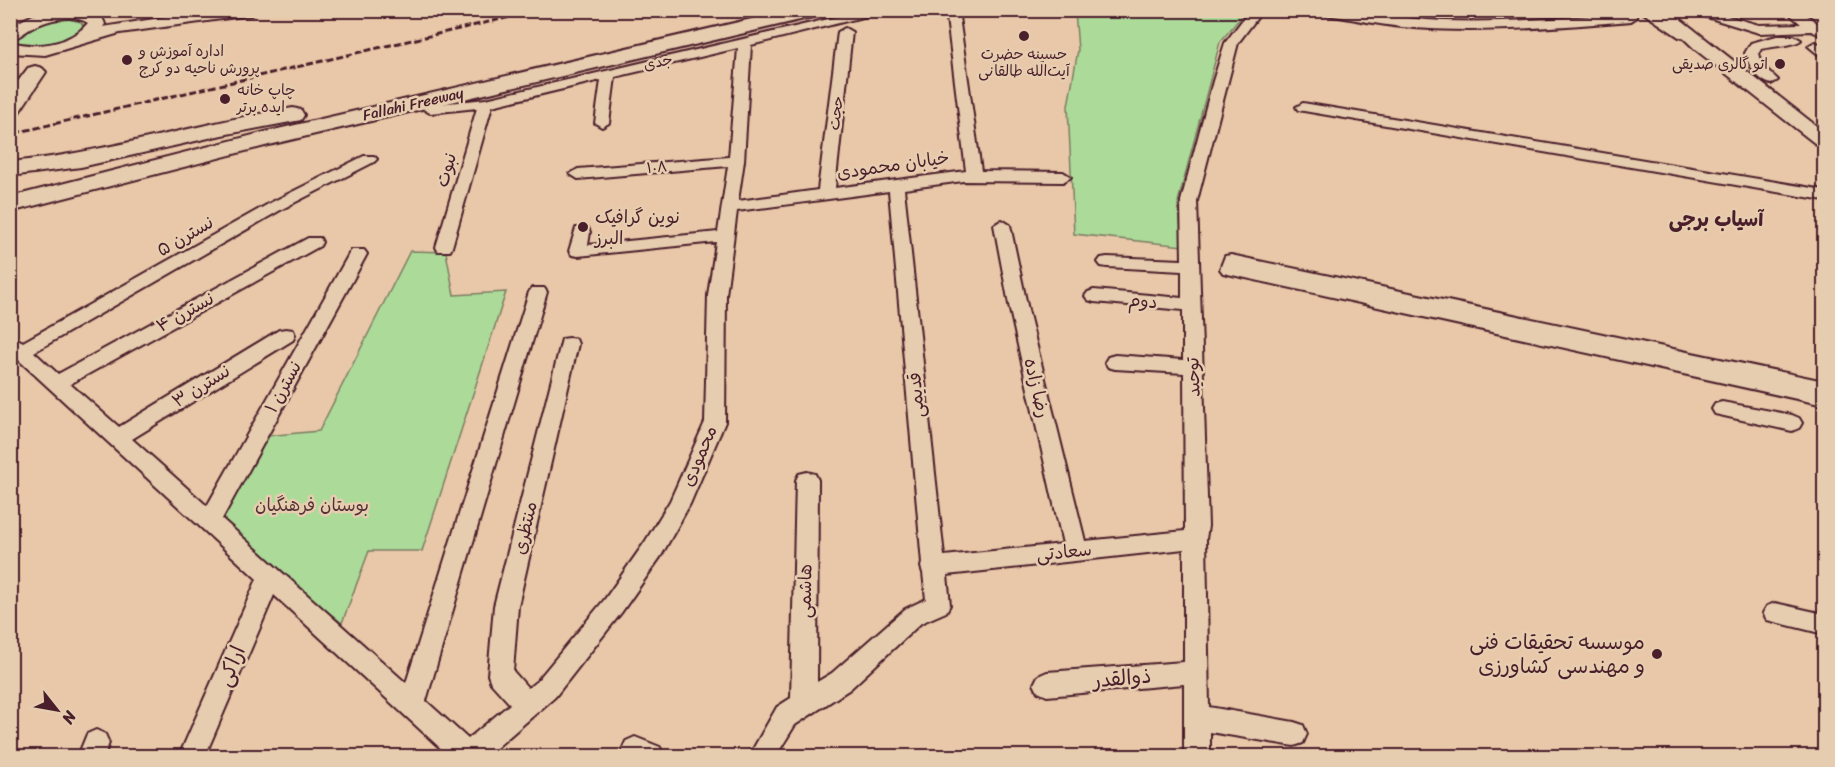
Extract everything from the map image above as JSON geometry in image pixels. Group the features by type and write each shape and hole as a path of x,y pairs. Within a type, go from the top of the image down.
{"highway":[{"name":"Fallahi Freeway","path":"10,190 296,115 752,10"},
{"name":"Fallahi Freeway","path":"10,205 265,139 817,10"},
{"path":"1639,14 1686,33"},
{"path":"10,109 35,72"},
{"path":"10,221 398,120 520,78"},
{"path":"10,169 69,164 252,120 296,115"}],"main road":[{"path":"11,47 41,50 119,28 251,10"},
{"path":"1662,10 1686,33 1824,141"},
{"path":"1679,10 1824,122"},
{"path":"10,27 80,13 186,20"},
{"path":"10,96 50,55 77,40 97,24 95,19 80,13"},
{"path":"11,47 37,20"}],"street":[{"name":"جدی","path":"430,109 486,103 885,10"},
{"path":"952,10 974,176"},
{"name":"توحید","path":"1197,756 1195,539 1197,526 1189,201 1232,43 1257,10"},
{"path":"1321,10 1402,23 1446,25 1547,24 1639,14"},
{"path":"1690,10 1759,29"},
{"path":"1791,10 1821,37"},
{"path":"1759,29 1821,37 1753,41 1736,35 1734,31 1759,29"},
{"name":"حجت","path":"826,194 845,32"},
{"path":"1771,80 1756,66 1752,53 1756,46 1778,40"},
{"name":"محمودی","path":"468,756 546,689 614,606 653,549 679,504 715,422 717,295 736,161 745,42"},
{"path":"602,123 609,73"},
{"name":"نبوت","path":"444,247 486,103"},
{"path":"1303,107 1824,195"},
{"name":"نسترن ۵","path":"16,346 369,159"},
{"name":"۱۰۸","path":"578,174 736,161"},
{"name":"خیابان محمودی","path":"730,207 974,176 1063,177"},
{"name":"قدیمی","path":"804,703 841,681 913,616 938,605 932,567 896,185"},
{"name":"رضا زاده","path":"1002,225 1019,310 1076,551"},
{"path":"582,232 578,251 726,236"},
{"name":"نسترن ۴","path":"57,383 314,242"},
{"name":"نسترن ۱","path":"210,522 358,254"},
{"path":"1824,387 1231,260 1230,269 1824,398"},
{"path":"1107,262 1190,266"},
{"path":"412,705 538,292"},
{"name":"دوم","path":"1094,296 1192,305"},
{"name":"نسترن ۳","path":"117,438 286,335"},
{"name":"منتظری","path":"528,705 500,675 506,606 569,344"},
{"path":"16,346 468,756"},
{"path":"1115,362 1193,367"},
{"path":"1722,409 1792,423"},
{"name":"هاشمی","path":"804,703 807,480"},
{"name":"سعادتی","path":"932,567 1195,539"},
{"name":"اراکی","path":"192,756 270,576"},
{"path":"1775,613 1824,624"},
{"name":"ذوالقدر","path":"1047,684 1196,672"},
{"path":"762,756 786,716 804,703"},
{"path":"1196,717 1294,734"}],"green space":[{"path":"1075,11 1246,11 1220,42 1178,202 1183,246 1074,234 1068,106 1078,50"},
{"path":"68,19 81,22 83,25 79,31 62,41 31,46 16,41 20,33 48,21"},
{"name":"بوستان فرهنگیان","path":"410,251 446,252 454,295 506,292 422,551 369,551 342,623 213,520 266,436 319,431"}],"tram line":[{"path":"10,134 15,133"}],"railway":[{"path":"15,133 540,10"}],"place":[{"name":"حسینه حضرت آیت‌الله طالقانی","path":"1024,36"},
{"name":"اداره آموزش و پرورش ناحیه دو کرج","path":"127,60"},
{"name":"اتو گالری صدیقی","path":"1780,64"},
{"name":"چاپ خانه ایده برتر","path":"225,99"},
{"name":"نوین گرافیک البرز","path":"583,227"},
{"name":"موسسه تحقیقات فنی و مهندسی کشاورزی","path":"1657,654"}],"district":[{"name":"آسیاب برجی","path":"1716,219"}]}
